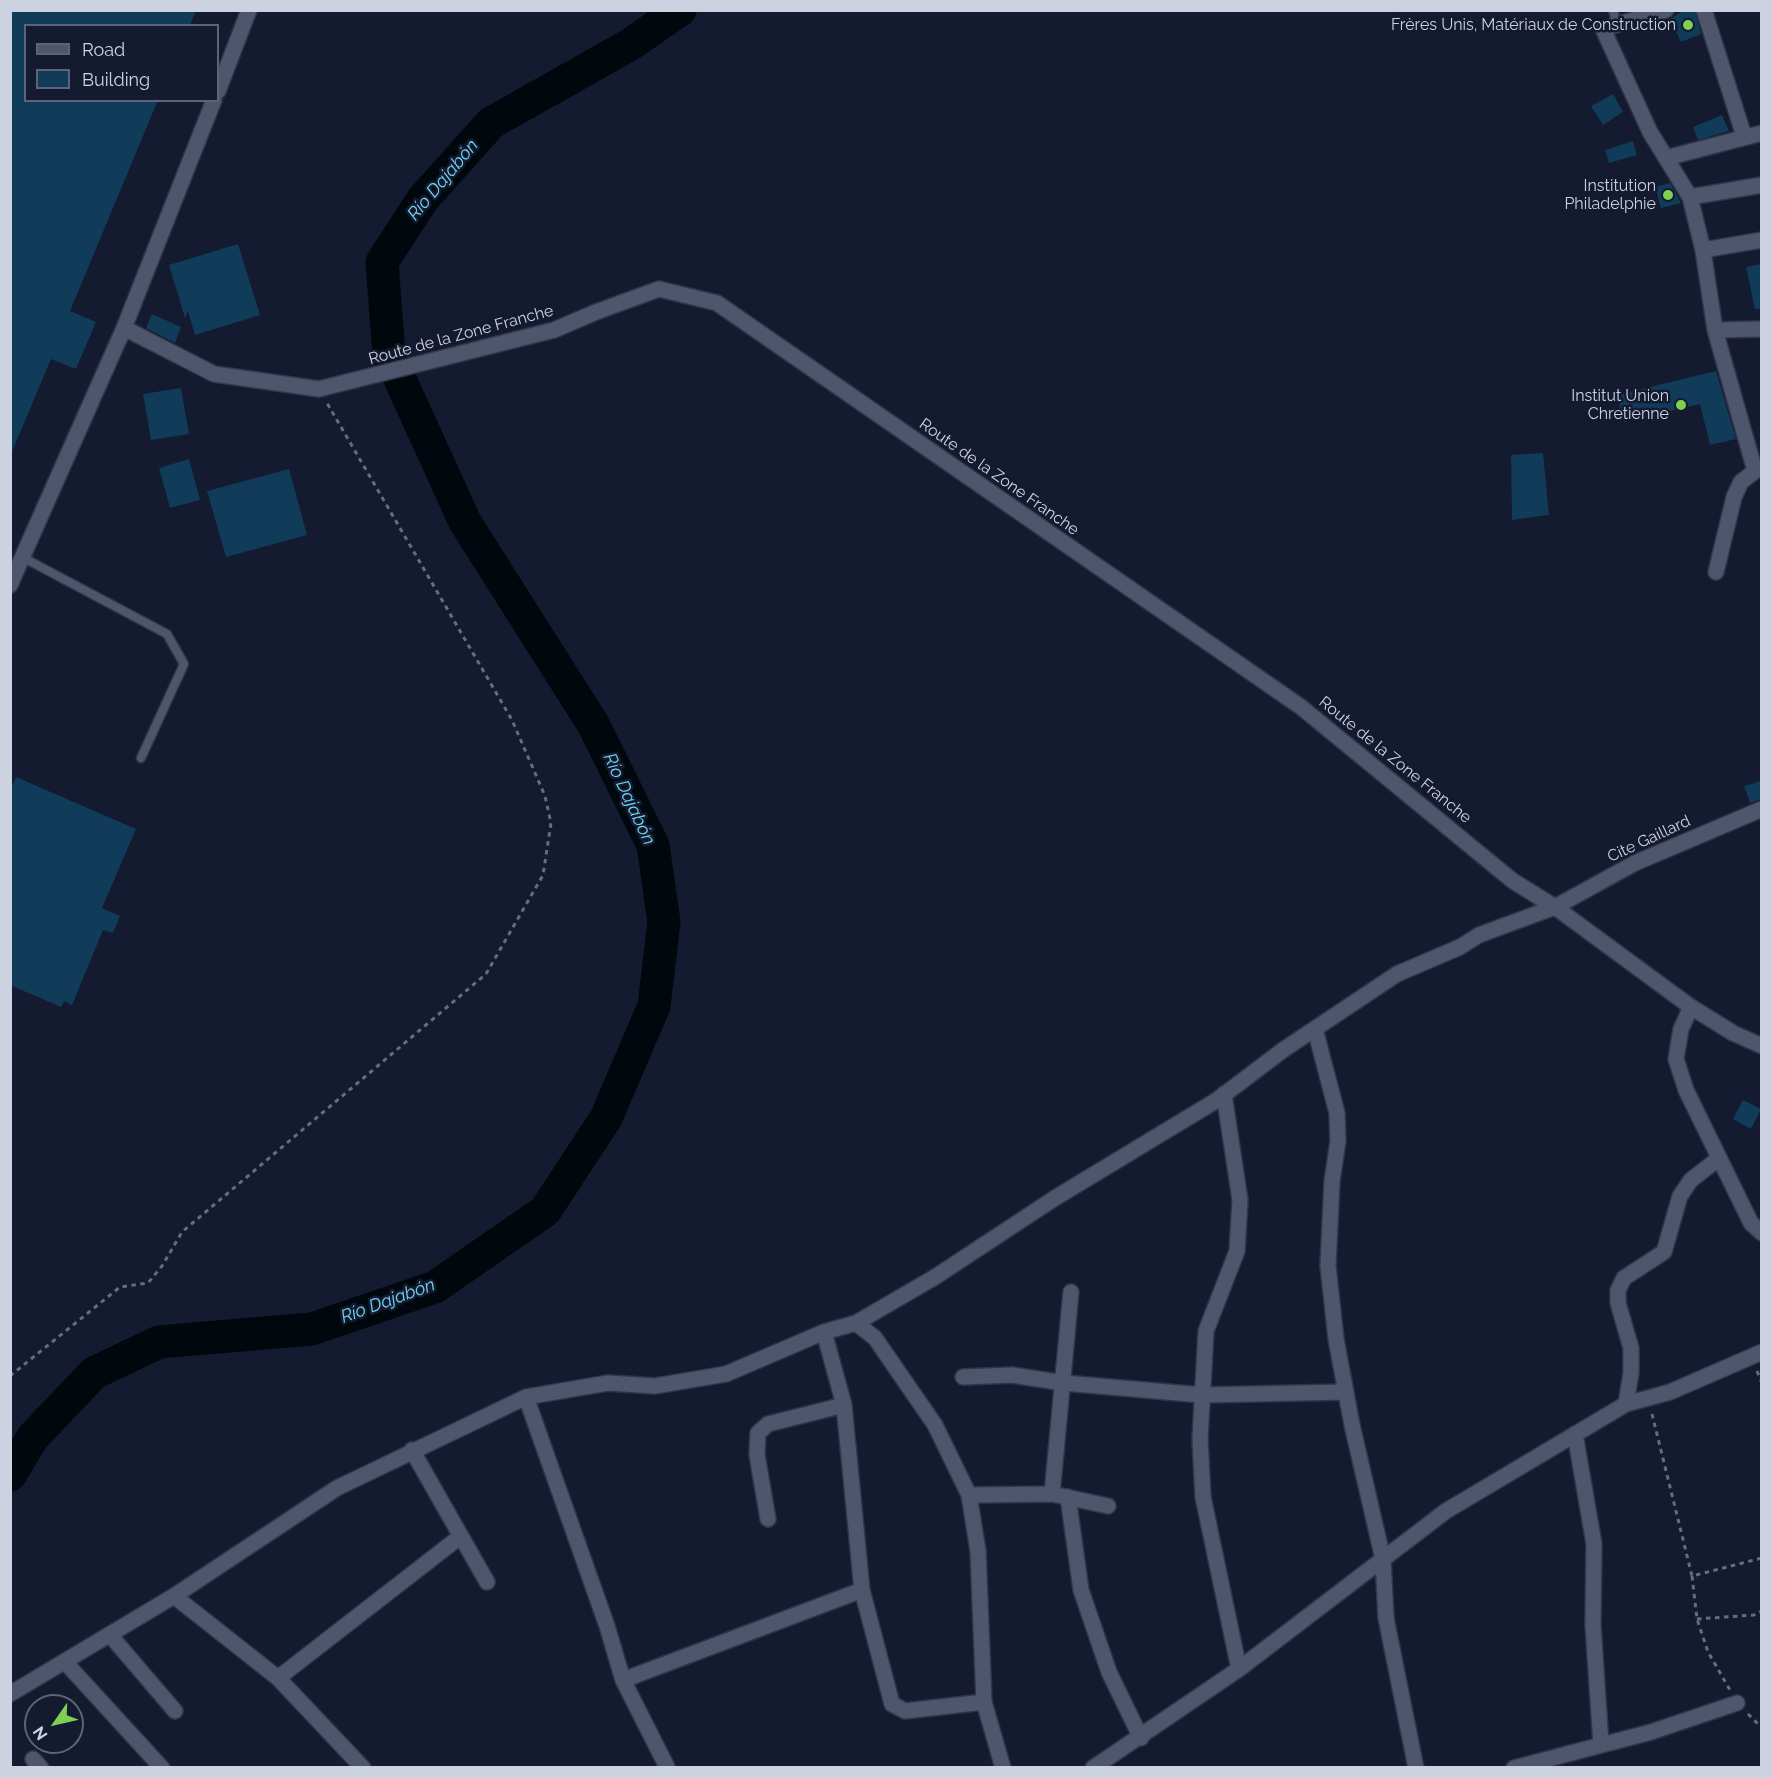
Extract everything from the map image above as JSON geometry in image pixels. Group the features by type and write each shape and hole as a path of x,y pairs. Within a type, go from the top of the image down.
{"street":[{"path":"219,88 249,10"},
{"path":"1666,10 1615,18 1603,29 1650,132 1690,197 1703,250 1716,330 1758,471 1741,482 1734,497 1716,572"},
{"path":"1704,10 1744,136"},
{"path":"10,585 124,328 213,102"},
{"path":"1666,158 1761,133"},
{"path":"1690,197 1761,185"},
{"path":"1703,250 1761,240"},
{"name":"Route de la Zone Franche","path":"124,328 214,374 326,388 505,345 554,330 659,289 717,303 1301,707 1513,881 1555,907 1691,1007 1733,1033 1761,1046"},
{"path":"1716,330 1761,329"},
{"name":"Cite Gaillard","path":"10,1694 174,1596 337,1488 526,1397 608,1383 655,1386 726,1374 824,1332 856,1323 935,1277 1055,1198 1224,1094 1397,974 1460,947 1479,935 1555,907 1635,863 1761,809"},
{"path":"1691,1007 1681,1029 1676,1059 1686,1090 1718,1160 1751,1222 1761,1233"},
{"path":"1315,1029 1337,1113 1338,1141 1332,1181 1328,1266 1336,1339 1383,1559 1386,1618 1416,1767"},
{"path":"1224,1094 1240,1200 1237,1251 1206,1331 1200,1439 1203,1497 1239,1669"},
{"path":"1626,1404 1631,1372 1631,1348 1618,1303 1618,1290 1624,1278 1664,1252 1680,1196 1691,1180 1718,1160"},
{"path":"1052,1494 1071,1292"},
{"path":"856,1323 875,1338 935,1425 969,1496 978,1551 984,1702 1003,1767"},
{"path":"824,1332 844,1405 862,1590 892,1704 904,1711 984,1702"},
{"path":"1093,1767 1141,1738 1239,1669 1446,1511 1626,1404 1649,1400 1761,1352"},
{"path":"963,1377 1012,1375 1064,1383 1202,1395 1346,1392"},
{"path":"526,1397 623,1680 668,1767"},
{"path":"768,1519 757,1455 758,1433 768,1424 844,1405"},
{"path":"1575,1434 1594,1544 1593,1625 1601,1744"},
{"path":"412,1450 487,1582"},
{"path":"969,1496 1052,1494 1108,1506"},
{"path":"1068,1497 1081,1590 1109,1672 1141,1738"},
{"path":"278,1678 461,1536"},
{"path":"623,1680 862,1590"},
{"path":"174,1596 278,1678 363,1767"},
{"path":"110,1635 175,1711"},
{"path":"65,1662 162,1767"},
{"path":"1514,1767 1651,1732 1737,1703"}],"lane":[{"path":"22,557 167,634 184,664 141,758"}],"path":[{"path":"10,1376 120,1287 148,1283 162,1266 182,1232 486,974 543,875 551,823 545,796 512,720 326,388"},
{"path":"1649,1400 1692,1576 1697,1619 1708,1652 1737,1703 1761,1728"},
{"path":"1692,1576 1761,1558"},
{"path":"1697,1619 1754,1615 1761,1611"}],"building":[{"path":"10,10 196,10 191,24 24,24 24,102 157,102 70,311 96,322 76,369 51,359 11,454"},
{"path":"1684,10 1695,10 1701,34 1681,42 1670,19"},
{"path":"1613,94 1623,112 1603,125 1591,106"},
{"path":"1722,115 1729,131 1698,140 1693,127"},
{"path":"1633,141 1637,155 1609,163 1605,150"},
{"path":"1670,183 1681,203 1661,208 1655,187"},
{"path":"238,244 260,315 195,335 188,311 185,318 169,265"},
{"path":"1761,264 1761,309 1755,309 1746,267"},
{"path":"152,314 181,327 175,343 146,328"},
{"path":"1716,371 1736,439 1710,445 1700,404 1624,422 1617,395"},
{"path":"181,388 189,434 151,440 143,394"},
{"path":"1543,453 1549,515 1512,520 1511,455"},
{"path":"189,459 200,500 170,508 159,468"},
{"path":"289,469 307,535 226,557 207,491"},
{"path":"16,777 136,829 102,908 120,916 113,933 103,930 72,1005 64,1001 61,1007 10,985 10,790"},
{"path":"1761,781 1761,799 1750,803 1744,786"},
{"path":"1743,1100 1761,1109 1751,1129 1733,1119"}],"waterway":[{"name":"Río Dajabón","path":"10,1475 33,1437 94,1373 159,1342 312,1329 435,1287 545,1211 606,1118 654,1006 664,922 653,845 593,724 465,522 389,355 382,262 423,199 491,123 631,44 680,10"}],"place":[{"name":"Frères Unis, Matériaux de Construction","path":"1688,25"},
{"name":"Institution Philadelphie","path":"1668,195"},
{"name":"Institut Union Chretienne","path":"1681,405"}]}
